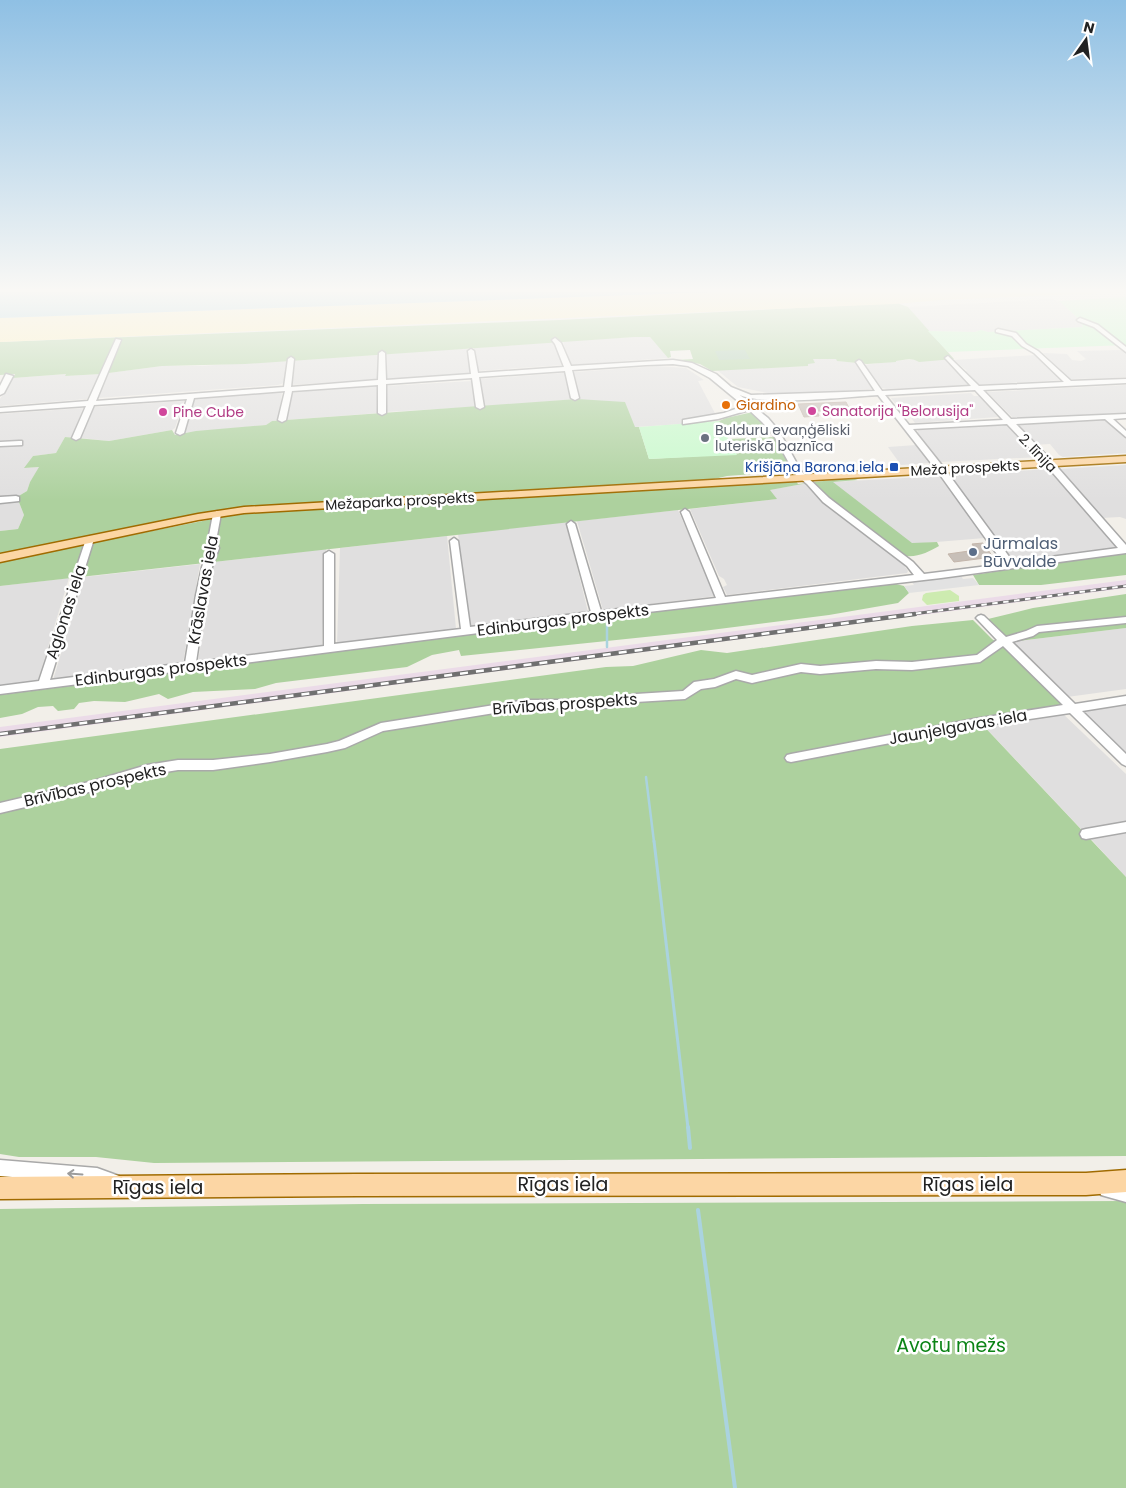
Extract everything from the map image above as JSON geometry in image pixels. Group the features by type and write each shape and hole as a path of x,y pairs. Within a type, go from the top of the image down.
{"main road":[{"name":"Meža prospekts","path":"805,477 1126,459"},
{"name":"Mežaparka prospekts","path":"0,558 244,510 805,477"},
{"name":"Rīgas iela","path":"0,1188 357,1185 1086,1184 1126,1181"}],"street":[{"path":"76,438 109,361"},
{"path":"282,420 289,392 286,389 291,361"},
{"path":"382,361 382,413"},
{"path":"473,361 480,407"},
{"path":"564,361 576,398"},
{"name":"2. līnija","path":"951,361 1049,463 1125,550"},
{"path":"1046,361 1070,384"},
{"path":"0,410 673,362 696,366 713,376 721,385 765,420 776,433 798,472 833,506 910,564 921,577"},
{"path":"859,362 880,393 941,470 1010,565"},
{"path":"0,393 9,376"},
{"path":"721,385 750,397 759,398 1126,381"},
{"path":"180,433 190,396"},
{"path":"686,422 720,418 749,407 752,401 759,398"},
{"path":"907,428 1126,416"},
{"path":"1106,417 1126,435"},
{"path":"0,444 19,443"},
{"path":"0,500 16,499"},
{"path":"685,512 722,600"},
{"name":"Krāslavas iela","path":"190,667 201,595 207,567 214,548 212,541 217,514"},
{"path":"571,524 596,615"},
{"name":"Aglonas iela","path":"43,685 90,539"},
{"path":"454,541 466,632"},
{"name":"Edinburgas prospekts","path":"0,690 596,615 921,577 1125,550"},
{"path":"330,554 330,649"},
{"path":"981,618 1126,761"},
{"name":"Brīvības prospekts","path":"0,808 94,786 147,770 178,765 212,765 270,758 342,745 381,727 390,725 526,704 604,704 636,698 685,695 698,685 715,683 736,675 752,678 800,668 820,670 876,665 912,666 980,658 1003,641 1029,634 1038,628 1126,620"},
{"name":"Jaunjelgavas iela","path":"790,758 1070,707 1126,700"},
{"path":"1086,834 1126,827"},
{"path":"0,1168 98,1176 122,1186"},
{"path":"1086,1184 1126,1194"}],"shaded area":[{"path":"287,361 284,383 278,385 97,398 108,373 162,366"},
{"path":"294,361 378,361 379,379 292,385"},
{"path":"386,361 469,361 471,374 386,379"},
{"path":"476,361 562,361 563,365 477,371"},
{"path":"568,361 619,361 569,365"},
{"path":"810,361 856,363 875,389 777,395 738,387 717,370 808,366 807,364"},
{"path":"892,361 949,361 971,385 887,389 882,388 864,365"},
{"path":"955,361 1043,361 1062,380 977,385 964,371 967,371"},
{"path":"1052,361 1126,361 1126,377 1070,379"},
{"path":"657,366 686,368 704,380 698,381 717,417 681,420 682,424 635,427 577,399 482,407 479,379"},
{"path":"66,374 65,376 101,374 87,399 0,406 0,399 13,378"},
{"path":"472,381 475,407 385,412 386,386"},
{"path":"378,385 379,413 286,420 292,392"},
{"path":"1126,385 1126,413 1013,418 987,392"},
{"path":"282,392 279,420 272,421 266,425 184,433 193,398"},
{"path":"971,393 974,396 979,396 998,417 915,423 907,412 902,412 891,398"},
{"path":"184,401 175,428 172,430 109,441 80,438 94,407"},
{"path":"83,408 72,438 65,437 56,453 33,456 25,468 40,467 30,482 27,491 17,497 0,498 0,414"},
{"path":"1105,419 1126,439 1126,453 1063,457 1050,444 1034,445 1016,425"},
{"path":"1009,425 1040,457 941,462 917,434 918,430"},
{"path":"916,445 930,463 901,465 888,447"},
{"path":"1126,465 1126,519 1120,517 1101,518 1059,469"},
{"path":"1051,469 1118,548 1011,562 949,475"},
{"path":"941,476 985,538 912,544 832,482"},
{"path":"808,483 828,506 904,565 908,571 907,573 727,595 723,587 727,585 724,579 719,576 690,509 776,499 769,490"},
{"path":"19,502 24,515 18,529 0,531 0,504"},
{"path":"678,510 716,596 603,610 577,521"},
{"path":"566,522 588,612 470,627 458,534"},
{"path":"447,536 456,629 337,644 340,548"},
{"path":"326,549 322,645 198,661 214,562"},
{"path":"200,564 183,663 53,680 84,577"},
{"path":"961,576 963,579 973,578 979,585 909,593 904,586 914,585 912,582"},
{"path":"69,578 38,680 0,685 0,586"},
{"path":"1126,580 1126,588 0,737 0,727"},
{"path":"1126,628 1126,689 1067,697 1010,642"},
{"path":"1126,702 1126,754 1079,709"},
{"path":"1061,712 1126,774 1126,822 1082,830 982,724"},
{"path":"1126,832 1126,877 1090,838"}],"green space":[{"path":"0,361 282,361 162,366 101,374 65,376 66,374 13,378 15,374 0,375"},
{"path":"685,361 814,361 815,363 808,364 808,366 712,371 700,364"},
{"path":"841,361 896,361 896,362 867,364"},
{"path":"577,399 625,402 635,427 639,427 649,459 736,454 729,439 775,437 793,471 727,476 710,480 259,506 185,517 0,554 0,531 18,529 24,515 17,497 27,491 39,467 24,468 33,456 56,453 65,437 109,441 172,430 175,435 196,431 266,425 272,421"},
{"path":"753,412 773,433 726,435 719,421"},
{"path":"719,421 737,455 649,459 639,427"},
{"path":"852,478 858,480 833,482 912,543 937,542 939,546 926,553 907,556 894,551 828,498 814,482"},
{"path":"796,481 798,484 808,483 770,490 777,499 0,586 0,561 238,514"},
{"path":"1126,552 1126,575 1041,585 979,585 973,575"},
{"path":"892,583 904,586 909,593 898,603 829,615 703,631 461,656 459,650 432,655 407,667 276,683 255,689 193,692 168,699 159,694 125,702 94,701 79,703 74,709 58,711 53,706 38,707 22,714 0,718 0,695 593,619"},
{"path":"950,590 959,596 959,601 927,605 922,600 923,595 926,593"},
{"path":"1126,594 1126,628 1010,642 988,619 1033,608"},
{"path":"973,620 999,644 1003,641 1064,705 978,720 1126,877 1126,1156 154,1163 96,1157 19,1157 0,1154 0,749 606,667 633,666 701,650 727,653 912,626"},
{"name":"Avotu mežs","path":"1126,1201 1126,1488 0,1488 0,1209 363,1204"}],"building":[{"name":"Sanatorija \"Belorusija\"","path":"846,402 850,410 817,411 819,416 804,417 798,404"},
{"name":"Jūrmalas Būvvalde","path":"983,543 993,557 954,562 948,554 976,550 972,544"}],"waterway":[{"path":"607,621 607,647"},
{"path":"646,777 654,842"},
{"path":"654,841 688,1128"},
{"path":"688,1127 690,1148"},
{"path":"698,1210 735,1488"}],"railway":[{"path":"905,615 1126,586"},
{"path":"0,734 915,614"}],"place":[{"name":"Giardino","path":"726,405"},
{"name":"Sanatorija \"Belorusija\"","path":"812,411"},
{"name":"Pine Cube","path":"163,412"},
{"name":"Bulduru evaņģēliski luteriskā baznīca","path":"705,438"},
{"name":"Krišjāņa Barona iela","path":"894,467"},
{"name":"Jūrmalas Būvvalde","path":"973,552"}]}
